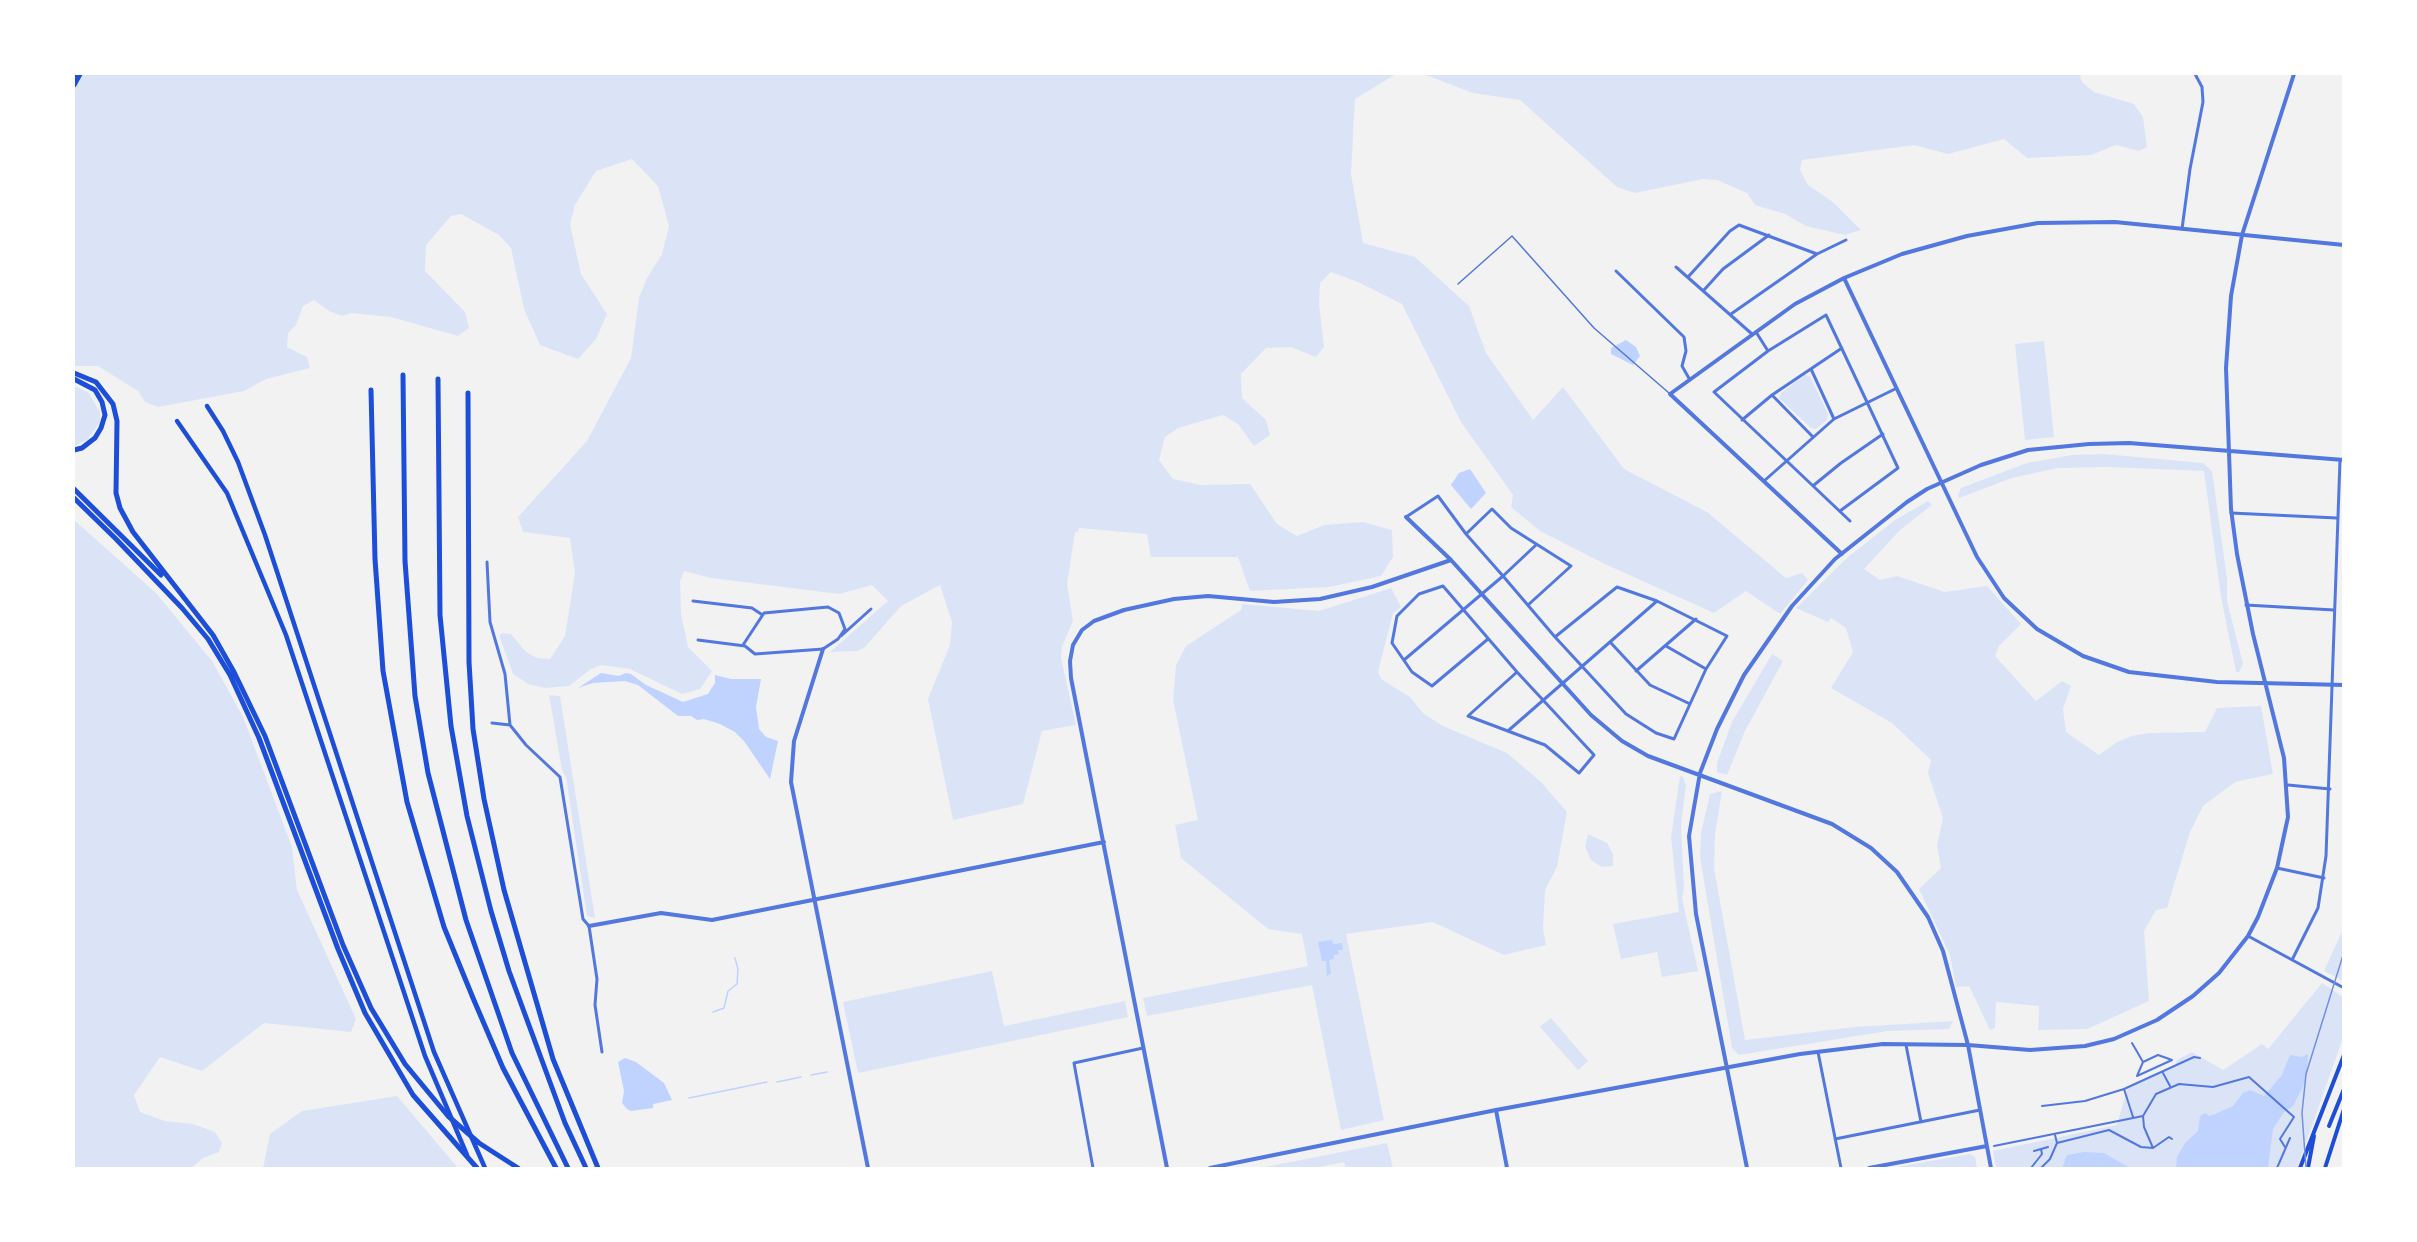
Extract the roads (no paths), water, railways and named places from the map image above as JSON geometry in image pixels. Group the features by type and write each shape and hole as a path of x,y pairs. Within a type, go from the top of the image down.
{"highway":[{"path":"74,85 80,74"},
{"path":"74,373 96,382 113,404 117,420 116,493 120,508 133,532 213,635 265,736 343,945 371,1008 399,1055 448,1116 479,1143 518,1168"},
{"path":"403,375 405,561 415,696 426,764 451,870 479,959 520,1073 568,1168"},
{"path":"74,379 87,384 98,394 105,415 95,438 82,448 74,450"},
{"path":"438,379 440,615 452,726 467,816 491,910 519,1001 561,1112 586,1168"},
{"path":"371,390 375,559 383,671 407,802 426,872 448,938 503,1068 556,1168"},
{"path":"468,393 469,662 473,729 484,799 504,890 553,1059 598,1168"},
{"path":"207,406 223,431 238,462 265,535 434,1052 485,1168"},
{"path":"177,421 227,493 286,635 425,1056 475,1168"},
{"path":"74,489 173,586"},
{"path":"74,498 116,538 182,608 208,639 230,675 259,738 338,949 365,1013 413,1095 475,1168"}],"main road":[{"path":"2300,1168 2343,1055"},
{"path":"2329,1126 2343,1089"},
{"path":"2325,1168 2343,1109"},
{"path":"2308,1168 2317,1123"}],"street":[{"path":"2182,229 2187,183 2203,102 2202,87 2195,74"},
{"path":"1210,1168 1496,1110 1818,1052 1883,1044 1968,1045 2019,1050 2052,1050 2085,1046 2123,1036 2157,1020 2193,996 2218,973 2248,936 2277,868 2288,817 2288,785 2281,741 2246,605 2231,513 2227,453 2227,338 2242,235 2294,74"},
{"path":"1842,554 1670,394 1795,304 1844,278 1902,254 1947,241 2038,223 2115,222 2343,246"},
{"path":"1688,277 1736,227 1742,225 1817,254"},
{"path":"1704,290 1724,269 1769,235"},
{"path":"1731,314 1817,254 1846,240"},
{"path":"1676,267 1754,333 1768,351"},
{"path":"1616,270 1684,338 1686,351 1682,366 1690,380"},
{"path":"1844,278 1970,544 1994,585 2026,620 2061,645 2098,663 2129,672 2217,682 2343,685"},
{"path":"1840,511 1898,468 1826,315 1768,351 1714,392 1850,521"},
{"path":"1742,420 1772,395 1842,348"},
{"path":"1811,369 1834,418"},
{"path":"1764,481 1834,418 1895,389"},
{"path":"1772,395 1813,437"},
{"path":"1814,485 1883,434"},
{"path":"1747,1168 1696,914 1689,859 1691,815 1700,773 1710,743 1734,692 1765,641 1805,591 1842,554 1890,513 1927,489 1981,465 2028,450 2130,443 2227,453 2342,460 2331,685 2330,789 2324,878 2314,919 2292,960"},
{"path":"1556,637 1617,586 1657,601 1727,636 1688,703 1674,739 1656,733 1626,714 1581,668 1466,534 1438,496 1406,517 1451,560 1607,730 1634,749 1832,824 1871,848 1897,872 1918,900 1937,933 1968,1045 1991,1168"},
{"path":"1466,534 1492,509 1511,528 1571,566 1528,605"},
{"path":"2231,513 2338,518"},
{"path":"1404,660 1536,545"},
{"path":"1167,1168 1071,676 1070,661 1074,645 1082,630 1106,616 1174,599 1219,596 1284,602 1345,595 1451,560"},
{"path":"487,562 490,622 505,675 510,725 526,745 560,777 583,919 589,926 597,979 595,1005 602,1053"},
{"path":"1488,639 1432,686 1412,672 1392,643 1397,616 1419,594 1443,586 1542,701 1594,755 1579,773 1545,745 1468,716 1517,672"},
{"path":"693,601 752,608 761,614 828,607 843,618 845,629 838,639"},
{"path":"1509,730 1657,601"},
{"path":"2246,605 2334,609"},
{"path":"698,640 743,645 755,654 823,649 838,639 871,609"},
{"path":"743,645 761,614"},
{"path":"1636,671 1696,619"},
{"path":"1611,642 1650,685 1688,703"},
{"path":"1666,646 1706,669"},
{"path":"823,649 795,734 791,765 792,790 868,1168"},
{"path":"492,723 510,725"},
{"path":"2288,785 2330,789"},
{"path":"589,926 661,913 712,920 1104,842"},
{"path":"2277,868 2324,878"},
{"path":"2248,936 2343,988"},
{"path":"2133,1043 2143,1062"},
{"path":"1906,1045 1922,1122"},
{"path":"1093,1168 1074,1063 1143,1048"},
{"path":"1818,1052 1841,1168"},
{"path":"2158,1055 2172,1060 2137,1076 2143,1062 2158,1055"},
{"path":"2042,1106 2085,1101 2124,1089 2193,1057 2200,1058"},
{"path":"2162,1072 2170,1086"},
{"path":"2153,1148 2144,1127 2143,1116 2151,1099 2170,1086 2179,1084 2213,1087 2249,1077 2294,1117 2280,1139 2285,1148"},
{"path":"2124,1089 2133,1118"},
{"path":"1496,1110 1507,1168"},
{"path":"1835,1139 1980,1110"},
{"path":"1994,1146 2143,1116"},
{"path":"2057,1143 2109,1131 2121,1134 2137,1146 2153,1148 2169,1137 2172,1139"},
{"path":"2041,1168 2050,1158 2057,1143 2055,1135"},
{"path":"2277,1168 2290,1138"},
{"path":"1869,1168 1987,1146"},
{"path":"2034,1151 2048,1147"},
{"path":"2031,1168 2042,1154 2041,1149"}],"lane":[{"path":"1458,284 1512,236 1594,328 1670,394"}],"water":[{"path":"1626,340 1636,347 1640,356 1633,365 1611,354 1611,348"},
{"path":"1470,469 1486,493 1471,509 1451,485 1459,473"},
{"path":"601,673 619,676 626,673 631,674 646,685 683,702 708,694 715,683 715,675 731,679 761,679 756,707 759,729 766,737 778,741 770,779 744,741 735,732 704,719 678,716 638,685 625,681 593,683 578,688"},
{"path":"1332,940 1333,944 1342,943 1343,950 1338,950 1339,954 1329,960 1331,973 1327,976 1326,961 1322,961 1318,942"},
{"path":"2308,1054 2307,1075 2302,1089 2293,1106 2284,1112 2273,1129 2268,1168 2176,1168 2177,1157 2185,1143 2198,1131 2200,1116 2205,1113 2209,1116 2233,1106 2243,1093 2250,1090 2264,1096 2282,1075 2290,1055 2302,1057"},
{"path":"625,1058 636,1062 664,1083 672,1100 653,1104 653,1108 631,1111 627,1109 622,1103 624,1091 618,1062"},
{"path":"2084,1152 2104,1153 2130,1168 2062,1168 2067,1155"}],"waterway":[{"path":"713,1012 724,1008 728,991 737,984 738,969 735,958"},
{"path":"811,1075 827,1072"},
{"path":"777,1082 801,1077"},
{"path":"689,1098 767,1082"}],"tram line":[{"path":"2306,1168 2302,1113 2306,1074 2344,952"}]}
